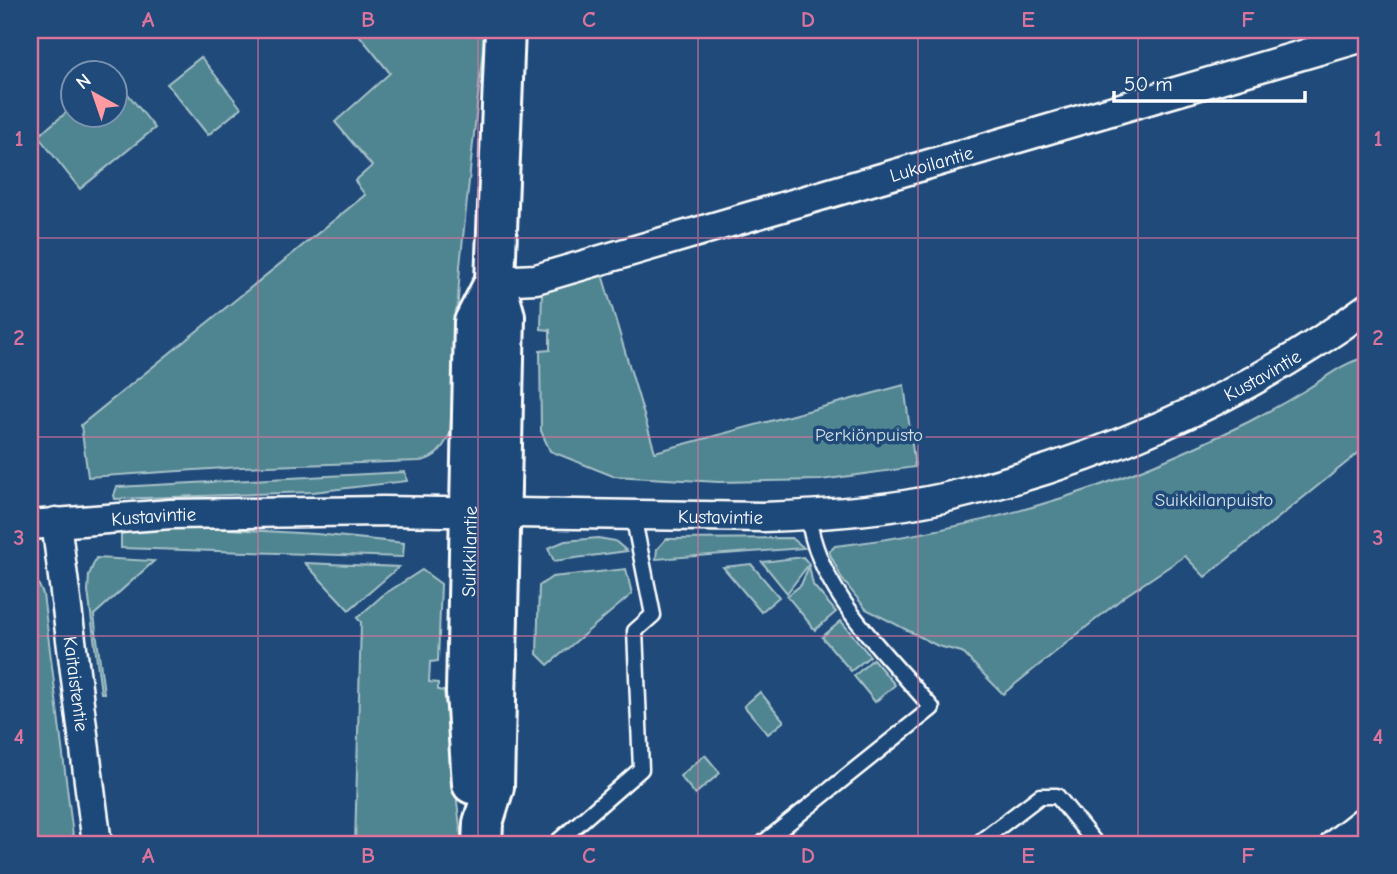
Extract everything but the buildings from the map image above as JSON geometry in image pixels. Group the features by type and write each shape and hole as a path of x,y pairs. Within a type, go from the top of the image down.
{"main road":[{"name":"Suikkilantie","path":"482,834 473,795 466,692 486,512 474,322 495,281 505,30"}],"street":[{"name":"Lukoilantie","path":"495,281 536,279 1367,36"},
{"name":"Kustavintie","path":"43,524 171,514 486,512 807,515 941,498 1065,464 1173,421 1294,359 1367,308"},
{"name":"Kaitaistentie","path":"43,524 97,844"},
{"path":"1335,844 1367,819"}],"lane":[{"path":"555,844 642,769 635,631 653,615 633,515"},
{"path":"762,844 932,708 847,608 811,542 807,515"},
{"path":"977,844 1040,796 1057,796 1096,844"}],"green space":[{"path":"355,30 485,30 460,266 450,434 435,455 420,461 241,467 88,477 81,425 365,195 355,181 372,166 335,122 390,73"},
{"path":"201,57 241,108 208,135 167,84"},
{"path":"130,97 155,128 80,189 38,136 60,118 60,130 130,130"},
{"name":"Perkiönpuisto","path":"601,271 655,452 904,385 915,467 821,480 719,482 613,476 550,451 541,431 540,351 550,350 550,330 541,329 542,289"},
{"name":"Suikkilanpuisto","path":"1367,357 1367,446 1205,577 1185,556 1125,596 1003,694 962,652 938,646 866,609 842,579 829,552 835,546 934,531 983,520 1079,493 1126,476 1240,426 1343,366"},
{"path":"405,472 407,481 313,492 115,499 114,495 117,487"},
{"path":"175,526 316,534 404,543 403,557 121,548 121,529"},
{"path":"598,538 615,541 627,551 554,561 548,548 565,541"},
{"path":"792,538 804,548 656,559 657,549 666,539"},
{"path":"803,557 809,564 787,593 762,562"},
{"path":"96,558 154,561 94,615 104,693 101,693 88,591 89,575"},
{"path":"305,563 399,567 349,610"},
{"path":"751,564 779,597 761,612 723,567"},
{"path":"30,566 43,594 74,844 34,844 30,839"},
{"path":"809,566 813,585 836,612 815,630 787,596 801,585"},
{"path":"626,569 632,594 548,665 537,654 539,586 552,577"},
{"path":"422,570 441,584 438,661 430,662 429,682 438,683 438,690 444,691 462,844 355,844 361,622 357,618 383,595"},
{"path":"841,621 870,656 851,671 822,637"},
{"path":"873,659 895,685 875,702 854,676"},
{"path":"760,692 784,721 768,734 744,706"},
{"path":"705,755 720,773 695,794 680,776"}]}
